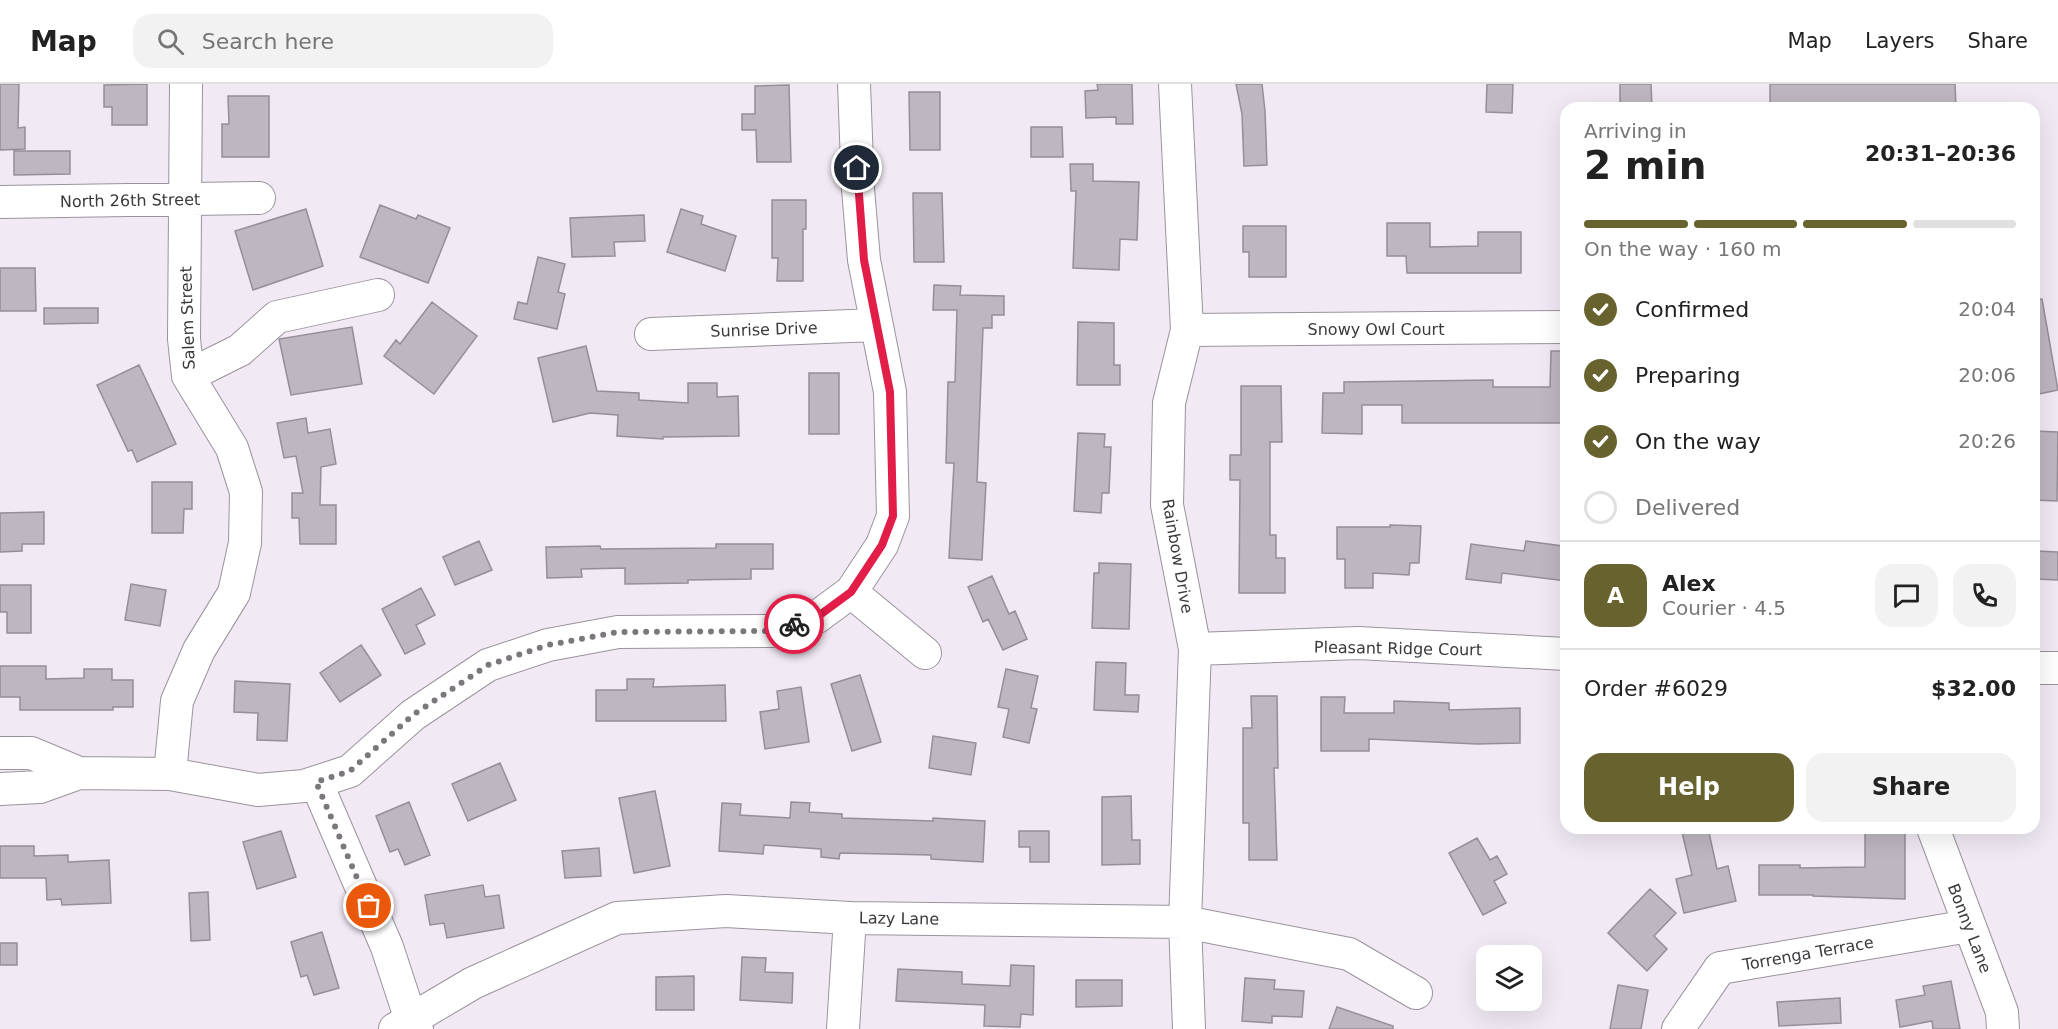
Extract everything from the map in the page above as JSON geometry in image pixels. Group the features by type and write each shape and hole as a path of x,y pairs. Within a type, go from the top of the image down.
{"street":[{"name":"Salem Street","path":"170,774 177,701 199,650 234,593 245,543 246,492 232,448 188,376 184,339 186,84"},
{"path":"0,789 39,788 79,773 170,774 258,790 304,786 350,771 413,715 488,665 548,645 618,632 772,631 817,617 851,592 882,545 893,516 890,392 864,260 858,189 854,84"},
{"name":"Rainbow Drive","path":"1176,84 1187,330 1169,404 1167,505 1195,650 1185,922 1189,1029"},
{"name":"North 26th Street","path":"0,202 259,198"},
{"path":"188,376 240,350 277,317 378,295"},
{"name":"Sunrise Drive","path":"651,334 876,325"},
{"name":"Snowy Owl Court","path":"1187,330 1560,327"},
{"path":"851,592 925,653"},
{"name":"Pleasant Ridge Court","path":"1195,650 1358,643 1560,654"},
{"path":"2040,668 2058,668"},
{"path":"0,753 31,753 79,773"},
{"path":"316,782 387,947 408,1026"},
{"name":"Bonny Lane","path":"1935,834 2002,1012 2003,1029"},
{"name":"Lazy Lane","path":"408,1026 473,983 618,918 726,911 850,918 1185,922 1349,954 1416,993"},
{"path":"843,1029 850,918"},
{"name":"Torrenga Terrace","path":"1678,1029 1720,968 1969,926"}],"building":[{"path":"0,84 19,84 18,128 25,127 25,149 0,150"},
{"path":"147,84 147,125 112,125 112,107 104,107 104,85"},
{"path":"1097,84 1132,84 1133,124 1116,124 1116,117 1086,118 1085,91 1098,90"},
{"path":"1236,84 1262,84 1267,165 1244,166 1242,114"},
{"path":"1487,84 1513,84 1512,113 1486,112"},
{"path":"1620,84 1651,84 1652,102 1620,102"},
{"path":"1770,84 1955,84 1956,102 1770,102"},
{"path":"789,85 791,162 757,162 756,130 742,130 742,114 755,114 755,86"},
{"path":"909,92 940,92 940,150 910,150"},
{"path":"228,96 269,96 269,157 222,157 222,124 229,124"},
{"path":"1031,127 1062,127 1063,157 1031,157"},
{"path":"14,151 70,151 70,174 14,175"},
{"path":"1070,164 1093,164 1093,181 1139,182 1137,240 1120,239 1119,270 1073,268 1076,191 1071,191"},
{"path":"913,193 942,193 944,262 914,262"},
{"path":"772,200 806,200 806,229 803,229 803,281 777,281 778,258 772,258"},
{"path":"380,205 416,219 418,215 450,228 428,283 360,257"},
{"path":"306,209 323,266 253,290 235,231"},
{"path":"681,209 703,216 701,224 736,236 725,271 667,252"},
{"path":"644,215 645,241 614,242 615,256 572,257 570,218"},
{"path":"1387,223 1430,223 1430,247 1478,246 1478,232 1521,232 1521,273 1407,273 1406,256 1387,256"},
{"path":"1243,226 1286,226 1286,277 1249,277 1249,252 1243,252"},
{"path":"538,257 565,264 558,292 565,294 557,329 514,319 518,302 527,304"},
{"path":"0,268 35,268 36,311 0,311"},
{"path":"934,285 961,286 960,295 1004,296 1004,315 992,315 992,328 983,328 977,482 986,483 982,560 949,558 954,463 946,463 948,382 955,382 957,310 933,310"},
{"path":"2040,299 2042,299 2058,390 2040,394"},
{"path":"432,302 477,336 434,394 384,356 396,340 400,344"},
{"path":"44,308 98,308 98,323 44,324"},
{"path":"1078,322 1114,323 1114,365 1120,365 1120,385 1077,385"},
{"path":"352,327 362,384 291,395 279,339"},
{"path":"586,346 597,391 639,393 639,400 688,403 688,383 717,383 717,397 738,396 739,436 663,437 663,439 617,436 618,415 590,413 553,422 538,358"},
{"path":"1551,351 1560,351 1560,423 1402,423 1402,405 1362,405 1362,434 1322,433 1323,393 1344,393 1344,382 1493,380 1493,387 1550,387"},
{"path":"139,365 176,444 137,462 132,450 128,451 97,385"},
{"path":"809,373 839,373 839,434 809,434"},
{"path":"1241,386 1281,386 1282,442 1270,442 1270,535 1276,535 1276,558 1285,558 1285,593 1239,593 1240,480 1230,480 1230,455 1241,455"},
{"path":"306,418 308,433 330,429 336,464 321,467 320,505 336,505 336,544 300,544 299,518 292,518 292,493 303,493 296,456 284,458 277,423"},
{"path":"2040,431 2058,432 2057,501 2040,500"},
{"path":"1078,433 1105,434 1104,447 1111,447 1109,493 1102,493 1101,513 1074,511"},
{"path":"152,482 192,482 192,509 184,509 183,533 152,533"},
{"path":"44,512 44,544 22,544 22,551 0,552 0,513"},
{"path":"1390,525 1421,526 1419,563 1410,563 1409,575 1373,573 1373,588 1345,588 1345,559 1337,559 1337,527 1390,527"},
{"path":"479,541 492,570 455,585 443,557"},
{"path":"1526,541 1560,546 1560,580 1502,573 1501,583 1466,579 1471,544 1524,551"},
{"path":"716,544 773,544 773,569 751,569 751,579 688,580 688,583 625,584 625,568 581,569 582,577 547,578 546,547 716,548"},
{"path":"2040,551 2058,552 2058,580 2040,579"},
{"path":"1099,563 1131,564 1129,629 1092,628 1094,573 1099,573"},
{"path":"992,576 1009,614 1015,611 1027,639 1003,650 988,619 983,622 968,587"},
{"path":"131,584 166,590 160,626 125,620"},
{"path":"0,585 31,585 31,633 7,633 7,612 0,612"},
{"path":"421,588 435,615 416,625 425,644 405,654 382,609"},
{"path":"361,645 381,675 340,702 320,673"},
{"path":"1096,662 1126,663 1125,695 1139,695 1138,712 1094,710"},
{"path":"0,666 46,666 46,679 84,678 84,669 112,669 112,680 133,680 133,707 113,707 113,710 20,710 20,697 0,697"},
{"path":"1006,669 1038,676 1031,708 1037,709 1029,743 1003,737 1009,709 998,707"},
{"path":"860,675 881,742 852,751 831,684"},
{"path":"627,679 654,679 653,687 725,685 726,721 596,721 596,690 627,690"},
{"path":"235,681 290,684 287,741 257,740 258,713 234,712"},
{"path":"801,687 809,742 765,749 760,712 779,709 777,691"},
{"path":"1251,696 1277,696 1278,768 1274,768 1277,860 1249,860 1249,823 1243,823 1243,728 1252,728"},
{"path":"1321,697 1345,697 1344,713 1394,713 1394,701 1449,703 1449,710 1520,708 1520,743 1477,744 1369,739 1369,751 1321,751"},
{"path":"933,736 976,743 971,775 929,768"},
{"path":"500,763 516,800 468,821 452,784"},
{"path":"655,791 670,866 634,873 619,798"},
{"path":"1131,796 1132,840 1140,840 1140,864 1102,865 1102,797"},
{"path":"409,802 430,855 405,865 398,849 390,852 376,816"},
{"path":"791,802 810,803 809,812 842,814 842,818 933,821 933,818 985,821 983,862 931,859 931,855 840,853 839,859 821,857 821,849 764,845 763,854 719,851 722,803 741,804 740,815 790,818"},
{"path":"281,831 296,877 257,889 243,842"},
{"path":"1019,831 1049,831 1049,862 1030,862 1030,847 1019,847"},
{"path":"1682,834 1709,834 1717,869 1728,866 1736,901 1684,913 1676,879 1692,875"},
{"path":"1865,834 1905,834 1905,899 1759,895 1759,865 1800,865 1800,868 1865,867"},
{"path":"1477,838 1490,860 1497,856 1507,874 1494,881 1506,903 1483,915 1449,853"},
{"path":"0,846 34,846 34,856 68,855 68,862 109,860 111,903 62,905 61,899 47,900 46,878 0,878"},
{"path":"599,848 601,876 565,878 562,851"},
{"path":"483,885 485,897 499,895 504,928 447,938 444,923 430,925 425,895"},
{"path":"1650,889 1676,913 1654,936 1667,949 1647,971 1608,933"},
{"path":"208,892 210,940 191,941 189,893"},
{"path":"322,932 339,988 314,995 307,975 301,977 291,942"},
{"path":"0,943 17,943 17,965 0,965"},
{"path":"742,957 766,958 765,972 793,973 792,1003 740,1000"},
{"path":"1011,965 1034,966 1033,1015 1021,1014 1020,1027 984,1026 985,1005 896,1001 898,969 962,972 962,984 1010,986"},
{"path":"694,976 694,1010 656,1010 656,977"},
{"path":"1245,978 1275,980 1274,989 1304,991 1302,1017 1272,1016 1272,1023 1242,1021"},
{"path":"1076,980 1122,980 1122,1006 1076,1007"},
{"path":"1951,981 1960,1029 1933,1029 1932,1021 1900,1027 1896,1000 1925,995 1923,986"},
{"path":"1618,985 1648,990 1641,1029 1610,1029"},
{"path":"1840,998 1841,1023 1779,1026 1777,1002"},
{"path":"1337,1007 1393,1026 1393,1029 1329,1029"}],"way so far":[{"path":"369,906 316,782 350,771 413,715 488,665 548,645 618,632 772,631 794,624"}],"route":[{"path":"794,624 817,617 851,592 882,545 893,516 890,392 864,260 857,168"}]}
